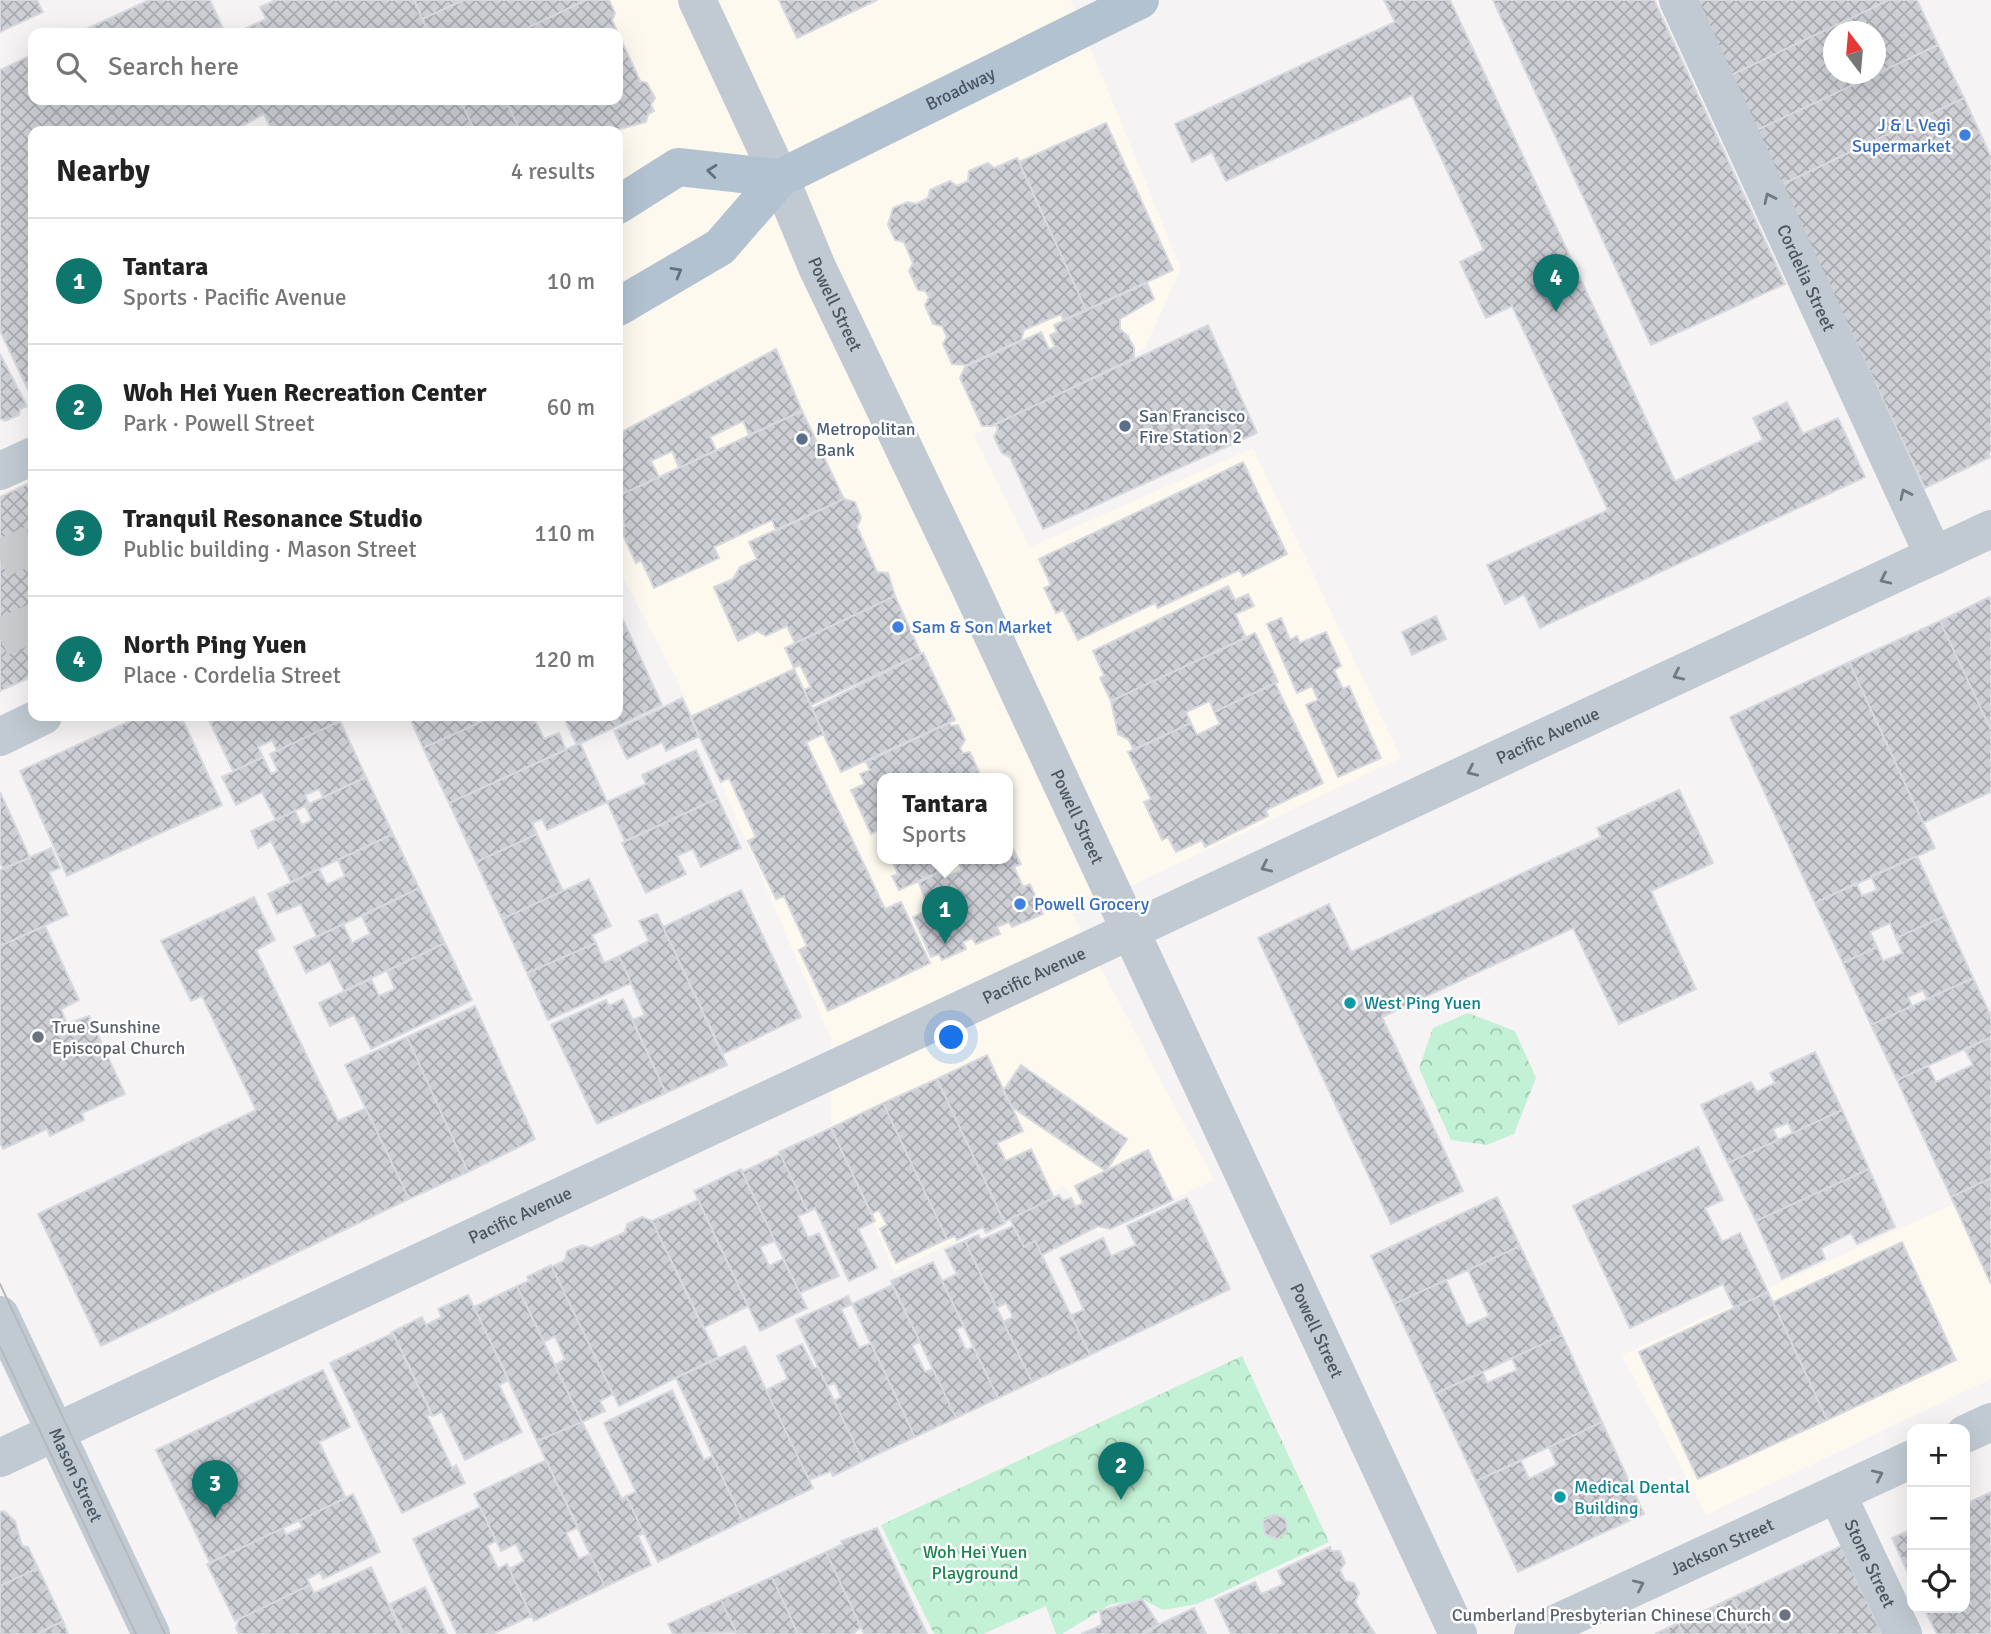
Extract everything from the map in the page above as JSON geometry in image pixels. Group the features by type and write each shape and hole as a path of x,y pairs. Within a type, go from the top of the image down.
{"main road":[{"name":"Broadway","path":"623,304 720,247 780,178 1140,0"},
{"path":"623,202 678,167 780,178"}],"street":[{"name":"Powell Street","path":"696,0 780,178 817,267 1458,1634"},
{"name":"Cordelia Street","path":"1678,0 1934,556"},
{"path":"0,471 28,458"},
{"name":"Pacific Avenue","path":"0,1458 1991,529"},
{"path":"0,737 33,721"},
{"name":"Mason Street","path":"0,1315 151,1634"},
{"path":"1970,1432 1991,1422"},
{"name":"Jackson Street","path":"1533,1634 1907,1461"},
{"name":"Stone Street","path":"1837,1494 1903,1634"}],"shaded area":[{"path":"582,0 1071,0 1181,269 1145,348 974,435 1030,547 1253,448 1401,758 1072,914 1214,1180 1099,1233 1064,1186 894,1272 831,1121 831,1039 677,680 623,577 623,126 480,126 467,105 623,105 623,28 525,28"},
{"path":"1991,1187 1991,1379 1706,1515 1622,1355"}],"green space":[{"path":"1468,1013 1515,1031 1536,1078 1514,1134 1487,1145 1451,1140 1419,1068 1433,1028"},
{"name":"Woh Hei Yuen Playground","path":"1242,1356 1329,1542 1197,1604 1163,1610 1142,1599 1109,1605 1062,1634 1056,1634 1046,1606 983,1634 934,1634 881,1525"}],"building":[{"path":"0,0 37,0 43,12 0,32"},
{"path":"149,0 210,0 223,28 89,28"},
{"path":"276,0 414,0 427,28 247,28 266,19 260,7"},
{"path":"414,0 464,0 422,19"},
{"path":"464,0 586,0 527,28 426,28 422,19"},
{"path":"586,0 609,0 615,13 612,20 616,28 527,28"},
{"path":"779,0 877,0 797,38"},
{"path":"1384,0 1450,0 1675,481 1763,440 1753,418 1787,402 1803,434 1838,418 1865,477 1540,628 1524,594 1505,604 1487,565 1608,510 1512,306 1486,318 1460,262 1484,250 1412,95 1226,181 1212,152 1192,162 1175,124 1395,22"},
{"path":"1493,0 1654,0 1785,284 1651,345"},
{"path":"1693,0 1889,0 1845,21 1823,21 1823,31 1729,76"},
{"path":"1889,0 1917,0 1938,45 1886,69 1886,21 1845,21"},
{"path":"1823,31 1823,84 1855,84 1755,131 1729,76"},
{"path":"623,44 640,81 647,83 655,98 651,105 654,111 648,114 646,122 623,128 518,126 508,105 623,105"},
{"path":"1938,45 1964,98 1781,185 1755,131 1855,84 1886,84 1886,69"},
{"path":"28,56 28,105 462,105 473,126 270,126 264,114 242,126 28,126 28,390 0,331 0,70"},
{"path":"1964,98 1991,157 1991,452 1988,453 1990,457 1925,488 1781,185"},
{"path":"462,105 508,105 518,126 473,126"},
{"path":"1106,123 1173,270 1086,310 1019,162"},
{"path":"1017,158 1086,310 1063,320 1061,314 1024,330 1021,340 967,365 952,364 943,344 947,337 942,326 933,324 925,305 929,297 925,291 918,290 909,271 913,263 904,242 895,240 888,225 893,208 908,202 916,204 928,198 930,190 950,181 957,186 968,181 969,171 988,163 994,168"},
{"path":"1147,283 1154,299 1120,319 1120,329 1128,336 1134,348 1134,358 992,426 982,426 960,378 965,367 1041,332 1049,349 1055,347 1050,335 1057,332 1054,325"},
{"name":"San Francisco Fire Station 2","path":"1208,325 1257,433 1043,529 1010,457 1002,453 994,437 998,429 995,424"},
{"path":"776,349 802,411 749,435 743,421 710,437 716,450 679,468 672,451 651,461 659,477 623,494 623,431"},
{"path":"0,354 27,406 20,409 19,415 5,421 0,418"},
{"path":"802,411 844,499 776,531 772,520 714,547 719,558 654,588 641,560 636,563 623,535 623,494"},
{"path":"1243,462 1287,554 1243,576 1239,570 1158,608 1155,603 1078,640 1063,610 1056,613 1044,588 1051,585 1039,559"},
{"path":"28,483 28,678 0,691 0,497"},
{"path":"844,499 855,502 861,518 857,527 877,572 888,573 895,596 795,643 787,626 766,636 757,631 738,641 714,587 733,579 740,567 757,559 749,542"},
{"path":"1228,586 1235,600 1248,594 1254,606 1235,614 1246,638 1111,701 1100,678 1104,675 1093,651"},
{"path":"895,596 921,654 811,705 804,690 811,687 800,665 794,668 785,648"},
{"path":"1989,597 1991,602 1991,730 1940,621"},
{"path":"1436,616 1446,639 1412,655 1402,632"},
{"path":"1281,618 1290,640 1297,636 1300,643 1326,632 1341,666 1334,670 1343,689 1349,686 1381,758 1338,777 1306,705 1318,700 1312,686 1297,693 1267,624"},
{"path":"623,620 662,705 577,745 565,721 623,721"},
{"path":"1940,621 1991,730 1991,792 1923,823 1849,662"},
{"path":"1255,633 1278,682 1214,712 1210,701 1186,712 1191,723 1134,750 1128,739 1118,734 1111,701"},
{"path":"923,653 955,720 841,772 812,709"},
{"path":"1849,662 1935,848 1815,903 1730,717"},
{"path":"794,669 824,734 806,742 885,909 901,902 930,963 828,1011 799,950 807,946 784,896 776,899 748,841 756,837 729,778 721,782 690,717"},
{"path":"1275,683 1323,783 1266,810 1268,816 1205,847 1202,840 1176,852 1168,837 1162,840 1144,802 1151,799 1128,752 1191,723 1197,735 1220,724 1214,712"},
{"path":"682,698 700,736 666,751 662,742 627,759 614,731"},
{"path":"130,721 183,721 222,805 67,876 20,771"},
{"path":"209,721 340,721 277,751 272,740 258,747 263,757 233,771"},
{"path":"340,721 366,777 323,797 319,789 305,795 309,804 276,820 262,792 236,805 222,777 263,757 271,774 278,771 270,754"},
{"path":"411,721 476,721 477,724 423,748"},
{"path":"483,721 535,721 544,739 559,733 566,750 449,803 423,748"},
{"path":"949,723 951,726 958,725 965,740 960,748 963,753 970,752 979,772 877,773 877,831 871,834 851,790 865,784 860,774 870,770 866,762"},
{"path":"580,743 607,802 547,830 542,819 532,823 537,834 476,862 449,803"},
{"path":"696,750 718,798 625,841 607,802 646,784 642,775"},
{"path":"366,777 393,834 291,882 271,841 258,848 251,831 295,811 302,825 312,820 305,806"},
{"name":"West Ping Yuen","path":"1679,790 1713,863 1651,891 1696,989 1619,1024 1573,928 1382,1017 1463,1191 1391,1224 1258,938 1329,904 1351,952 1601,837 1597,828"},
{"path":"0,792 30,858 3,869 0,862"},
{"path":"718,798 741,848 701,867 693,849 677,856 686,874 646,893 622,843"},
{"path":"393,834 419,888 317,937 301,904 277,914 268,894 319,869 327,885 345,876 338,860"},
{"path":"537,834 563,891 502,919 476,862"},
{"path":"51,848 60,868 49,872 68,915 0,946 0,870"},
{"path":"1013,849 1021,864 1014,867 1023,887 1030,884 1043,914 1012,927 1009,922 997,927 1000,934 976,944 972,938 963,942 966,949 942,960 939,954 931,957 913,917 928,910 919,882 941,872 945,878 962,870 959,864 1013,864"},
{"path":"1917,856 1945,916 1896,938 1890,923 1870,932 1877,947 1843,963 1815,903 1856,883 1862,896 1877,890 1871,876"},
{"path":"894,864 956,864 899,890 892,876 898,874"},
{"path":"589,879 611,926 592,935 596,943 527,973 502,919"},
{"path":"419,888 445,943 344,991 330,961 306,973 294,947 343,924 352,943 370,934 362,916"},
{"path":"741,890 801,1017 723,1054 663,927"},
{"path":"254,897 275,940 256,950 338,1121 366,1108 409,1199 101,1346 38,1214 256,1110 202,996 191,1001 161,941"},
{"path":"657,914 727,1065 666,1093 632,1020 645,1015 619,956 649,941 639,921"},
{"path":"1945,916 1973,978 1927,999 1923,990 1908,997 1912,1006 1871,1025 1843,963 1877,947 1883,961 1903,953 1896,938"},
{"name":"True Sunshine Episcopal Church","path":"45,926 79,1000 61,1009 67,1024 89,1016 125,1094 82,1113 84,1120 50,1136 47,1129 3,1149 0,1142 0,946"},
{"path":"445,943 472,1000 371,1049 354,1015 330,1026 319,1003 371,979 379,996 395,989 387,971"},
{"path":"596,943 604,963 619,956 631,983 548,1020 527,973"},
{"path":"1973,978 1991,1016 1991,1037 1897,1080 1871,1025"},
{"path":"623,999 666,1093 597,1124 551,1025 606,1000 609,1006"},
{"path":"475,1006 535,1139 468,1172 407,1037"},
{"path":"407,1037 468,1172 409,1199 345,1065"},
{"path":"1991,1037 1991,1178 1951,1197 1897,1080 1928,1066 1936,1082 1973,1065 1965,1050"},
{"path":"1815,1052 1842,1110 1793,1133 1788,1123 1773,1129 1778,1140 1728,1163 1701,1105 1751,1082 1757,1092 1775,1083 1770,1073"},
{"path":"987,1055 1023,1131 997,1143 1006,1161 1031,1149 1054,1198 1004,1222 937,1079"},
{"path":"1021,1065 1127,1139 1106,1171 1012,1107 1003,1091"},
{"path":"937,1079 1005,1223 986,1233 983,1227 957,1240 955,1236 947,1239 883,1103"},
{"path":"883,1103 947,1239 896,1263 880,1229 887,1225 879,1210 871,1214 831,1128"},
{"path":"1842,1110 1869,1169 1756,1221 1728,1163"},
{"path":"831,1128 875,1221 858,1229 877,1268 849,1281 815,1208 808,1212 779,1152"},
{"path":"1698,1147 1723,1200 1705,1208 1722,1242 1740,1233 1768,1292 1734,1308 1723,1284 1630,1328 1573,1206"},
{"path":"1148,1150 1173,1200 1110,1229 1098,1226 1042,1255 1035,1241 1024,1247 1010,1219 1059,1195 1063,1201 1071,1198 1075,1207 1083,1203 1075,1186"},
{"path":"780,1154 808,1212 798,1216 808,1238 819,1233 839,1276 800,1293 742,1172"},
{"path":"741,1169 775,1241 760,1247 769,1266 783,1259 807,1308 760,1331 694,1191"},
{"path":"1869,1169 1895,1227 1857,1244 1851,1233 1821,1248 1825,1259 1782,1279 1756,1221"},
{"path":"1991,1178 1991,1284 1951,1197"},
{"path":"1497,1197 1520,1246 1394,1304 1371,1256"},
{"path":"1187,1198 1230,1289 1090,1355 1071,1315 1084,1310 1060,1258 1103,1238 1111,1256 1136,1245 1127,1226"},
{"path":"698,1200 748,1306 703,1328 652,1221"},
{"path":"642,1217 652,1221 718,1357 619,1406 552,1267 565,1260 567,1251 582,1245 591,1248 625,1232 627,1224"},
{"path":"1013,1226 1024,1247 1035,1241 1090,1355 1032,1382 1003,1322 1013,1317 1006,1303 996,1308 965,1241 978,1235 981,1240"},
{"path":"965,1241 1032,1382 998,1398 942,1281 957,1274 945,1250"},
{"path":"1902,1242 1956,1360 1827,1420 1773,1302"},
{"path":"1520,1246 1562,1335 1435,1394 1394,1304 1446,1280 1467,1326 1489,1316 1468,1270"},
{"path":"933,1262 964,1326 956,1329 966,1350 973,1347 998,1398 956,1418 891,1281"},
{"path":"551,1265 613,1394 600,1401 605,1411 582,1422 555,1365 565,1359 555,1336 544,1342 517,1286 529,1281 527,1277"},
{"path":"892,1285 920,1342 912,1345 925,1372 933,1369 956,1418 915,1437 852,1304"},
{"path":"517,1286 582,1422 537,1441 474,1307"},
{"path":"1768,1292 1827,1420 1698,1479 1639,1352"},
{"path":"468,1295 509,1380 499,1385 522,1432 465,1460 442,1412 432,1416 392,1332 422,1317 426,1325 442,1317 438,1309"},
{"path":"848,1296 852,1304 841,1309 859,1348 871,1343 915,1437 863,1461 834,1401 841,1397 835,1383 827,1386 796,1320"},
{"path":"393,1333 432,1414 427,1416 452,1468 456,1465 465,1483 402,1513 330,1363"},
{"path":"1562,1335 1602,1422 1476,1481 1435,1394 1483,1372 1487,1383 1517,1370 1512,1358"},
{"path":"802,1344 814,1368 818,1367 863,1461 833,1476 831,1471 809,1480 766,1390 788,1379 777,1356"},
{"path":"745,1346 813,1488 743,1521 676,1378"},
{"path":"323,1370 350,1427 319,1442 346,1498 210,1563 156,1450"},
{"path":"672,1390 704,1460 712,1456 743,1521 658,1562 626,1496 636,1492 604,1423"},
{"path":"582,1422 622,1499 626,1496 644,1533 638,1536 651,1565 605,1587 537,1441"},
{"name":"Medical Dental Building","path":"1602,1422 1644,1514 1518,1572 1476,1481 1521,1461 1529,1479 1557,1465 1549,1447"},
{"path":"546,1460 578,1527 566,1533 579,1559 590,1554 605,1587 534,1621 509,1569 524,1561 516,1544 501,1551 474,1494"},
{"path":"1991,1492 1991,1634 1937,1634 1926,1613 1970,1613 1970,1502"},
{"path":"353,1494 380,1552 323,1579 320,1572 307,1579 310,1585 235,1621 207,1564 283,1528 286,1535 303,1527 299,1521"},
{"path":"480,1507 496,1541 487,1546 498,1569 507,1564 531,1616 492,1634 457,1634 413,1539"},
{"path":"4,1511 15,1521 22,1546 28,1547 38,1568 0,1586 0,1512"},
{"path":"1274,1514 1286,1519 1287,1531 1277,1539 1265,1534 1263,1521"},
{"path":"877,1528 927,1634 864,1634 826,1552 843,1544 841,1541"},
{"path":"1907,1531 1907,1571 1892,1538"},
{"path":"1841,1546 1882,1634 1750,1634 1732,1598"},
{"path":"1330,1547 1331,1551 1340,1551 1345,1563 1340,1570 1345,1581 1354,1583 1359,1593 1355,1602 1375,1634 1231,1634 1215,1600 1255,1582 1261,1594 1284,1584 1278,1571"},
{"path":"826,1552 861,1627 853,1634 798,1634 772,1577"},
{"path":"371,1567 402,1634 239,1634 236,1628 239,1619 310,1585 314,1593"},
{"path":"38,1568 63,1621 37,1634 0,1634 0,1586"},
{"path":"772,1577 798,1634 737,1634 721,1600"},
{"path":"425,1587 447,1634 404,1634 390,1604"},
{"path":"1732,1598 1750,1634 1683,1634 1678,1623"},
{"path":"1142,1599 1159,1625 1144,1634 1081,1634 1102,1625 1100,1611"},
{"path":"721,1600 736,1632 673,1634 668,1624"},
{"path":"1194,1608 1206,1634 1143,1632"},
{"path":"63,1621 68,1634 37,1634"},
{"path":"1678,1623 1683,1634 1655,1634"}],"tunnel":[{"path":"0,559 28,546"},
{"path":"0,638 28,625"}],"tram line":[{"path":"0,1284 165,1634"},
{"path":"0,1347 136,1634"}],"place":[{"name":"J & L Vegi Supermarket","path":"1965,135"},
{"name":"North Ping Yuen","path":"1556,312"},
{"name":"San Francisco Fire Station 2","path":"1125,426"},
{"name":"Metropolitan Bank","path":"802,439"},
{"name":"Sam & Son Market","path":"898,627"},
{"name":"Powell Grocery","path":"1020,904"},
{"name":"Tantara","path":"945,944"},
{"name":"West Ping Yuen","path":"1350,1003"},
{"name":"True Sunshine Episcopal Church","path":"38,1037"},
{"name":"Medical Dental Building","path":"1560,1497"},
{"name":"Woh Hei Yuen Recreation Center","path":"1121,1500"},
{"name":"Tranquil Resonance Studio","path":"215,1518"},
{"name":"Cumberland Presbyterian Chinese Church","path":"1785,1615"}]}
